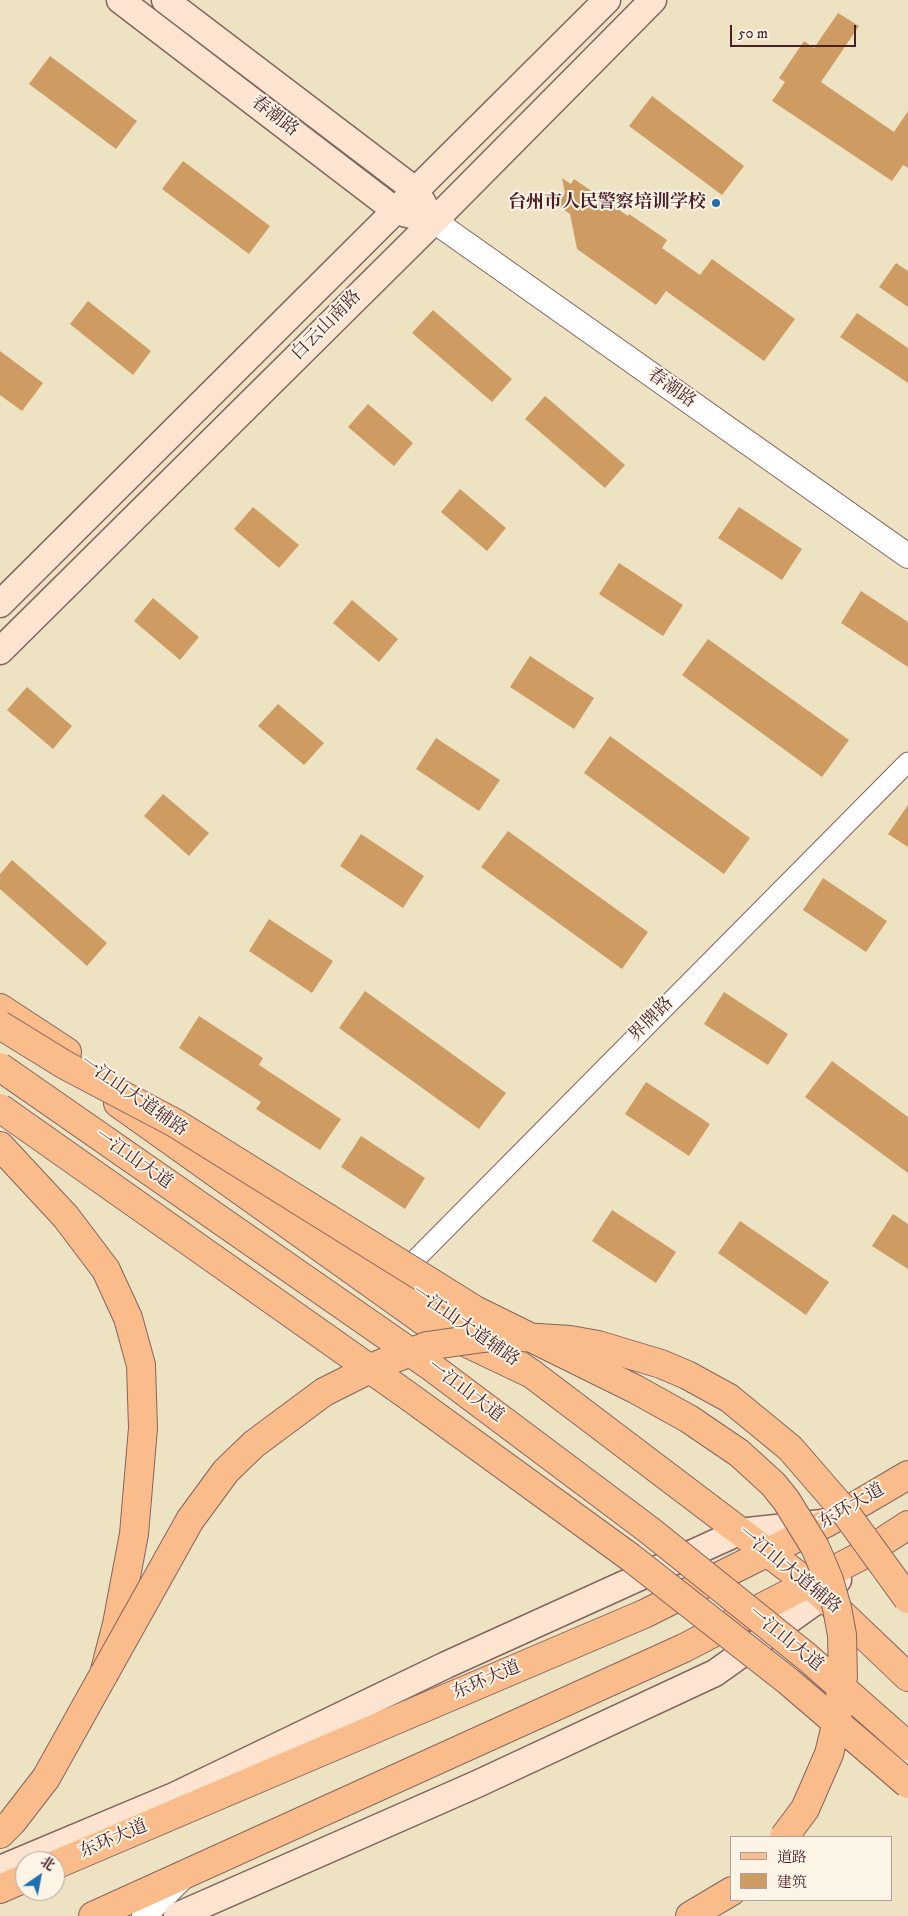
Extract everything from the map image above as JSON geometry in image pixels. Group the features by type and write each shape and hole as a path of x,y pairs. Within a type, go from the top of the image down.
{"main road":[{"name":"春潮路","path":"120,0 396,211 434,221"},
{"name":"春潮路","path":"165,0 415,190 434,221"},
{"name":"白云山南路","path":"0,651 434,221 653,0"},
{"name":"白云山南路","path":"0,604 396,211 602,1"},
{"name":"一江山大道辅路","path":"0,1008 56,1044 532,1374 816,1590 908,1677"},
{"path":"0,1025 65,1065 175,1123 475,1310 635,1389 688,1418 739,1453 773,1484 786,1500 815,1547 829,1580 842,1635 843,1677 836,1725 829,1754 805,1810 785,1836"},
{"path":"65,1065 431,1326 532,1374"},
{"name":"一江山大道","path":"0,1067 433,1368 649,1530 807,1656 908,1746"},
{"name":"一江山大道","path":"0,1108 407,1395 630,1556 788,1681 908,1784"},
{"path":"0,1146 66,1217 106,1270 128,1318 141,1365 143,1428 134,1534 117,1624 104,1674"},
{"path":"0,1834 12,1822 46,1778 190,1520 226,1471 254,1444 324,1392 380,1364 427,1346 492,1337 570,1340 598,1345 660,1364 687,1375 729,1398 790,1448 842,1508 908,1599"},
{"name":"东环大道","path":"65,1862 644,1614 828,1522 908,1475"},
{"path":"0,1869 174,1796 446,1666 740,1532 828,1522"},
{"path":"178,1916 476,1784 716,1672 859,1557 908,1525"},
{"path":"93,1916 816,1590"},
{"path":"0,1889 15,1882"},
{"path":"690,1916 730,1892"}],"street":[{"name":"春潮路","path":"434,221 908,556"},
{"name":"界牌路","path":"396,1279 908,762"},
{"path":"144,1916 183,1877"}],"building":[{"path":"838,13 859,26 821,82 894,132 908,111 908,168 903,165 892,181 772,101 785,82 779,78 804,41 814,48"},
{"path":"50,56 137,121 116,149 29,84"},
{"path":"652,96 744,166 722,195 629,126"},
{"path":"183,161 270,226 249,254 162,189"},
{"path":"562,178 571,184 574,179 667,240 662,248 700,275 712,259 795,319 764,361 666,291 656,305 577,249 570,214 557,205 565,193"},
{"path":"896,263 908,271 908,307 879,287"},
{"path":"88,301 151,351 133,375 70,324"},
{"path":"433,310 512,379 492,402 412,333"},
{"path":"857,313 908,348 908,383 840,337"},
{"path":"0,351 43,383 22,411 0,395"},
{"path":"545,396 625,465 605,488 525,419"},
{"path":"368,404 413,443 394,466 348,427"},
{"path":"460,489 506,528 487,551 441,512"},
{"path":"253,507 299,545 279,568 234,529"},
{"path":"739,507 802,549 782,580 718,538"},
{"path":"619,563 683,605 663,636 599,594"},
{"path":"861,591 908,622 908,667 841,623"},
{"path":"153,598 199,637 180,660 134,621"},
{"path":"352,600 398,639 379,662 333,623"},
{"path":"708,639 849,740 822,777 682,675"},
{"path":"530,656 594,698 574,729 510,687"},
{"path":"27,687 72,726 53,749 7,710"},
{"path":"278,704 324,743 304,765 258,726"},
{"path":"610,736 750,838 724,874 584,773"},
{"path":"436,738 500,780 479,811 416,769"},
{"path":"163,794 209,833 189,856 144,816"},
{"path":"908,805 908,847 888,834"},
{"path":"508,831 648,932 622,969 481,867"},
{"path":"361,834 424,876 403,908 340,866"},
{"path":"12,860 107,943 87,966 0,889 0,874"},
{"path":"823,878 887,921 866,952 803,910"},
{"path":"269,919 333,961 312,993 249,951"},
{"path":"365,991 506,1093 479,1129 339,1028"},
{"path":"724,992 788,1034 768,1065 704,1024"},
{"path":"199,1016 263,1058 259,1065 341,1119 320,1150 256,1109 261,1102 179,1048"},
{"path":"832,1061 908,1117 908,1173 805,1097"},
{"path":"646,1082 710,1124 689,1156 625,1114"},
{"path":"361,1136 425,1178 405,1209 341,1167"},
{"path":"612,1210 676,1252 656,1283 592,1241"},
{"path":"893,1214 908,1224 908,1269 872,1246"},
{"path":"740,1221 829,1282 806,1315 718,1253"}],"place":[{"name":"台州市人民警察培训学校","path":"716,203"}]}
